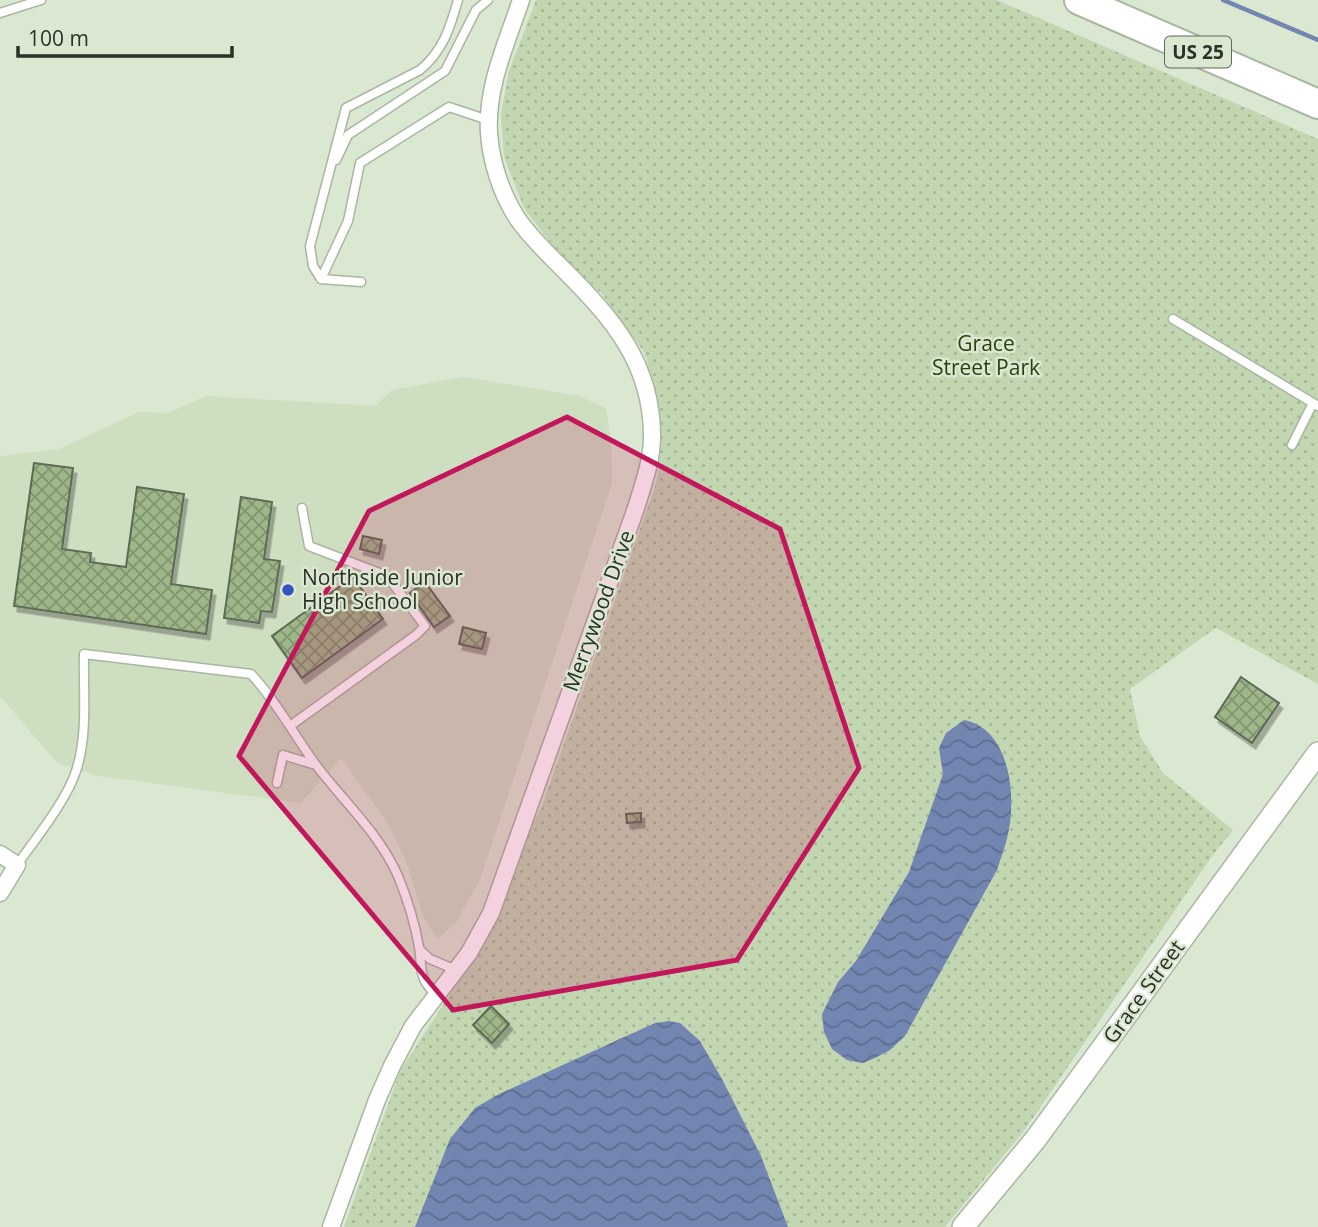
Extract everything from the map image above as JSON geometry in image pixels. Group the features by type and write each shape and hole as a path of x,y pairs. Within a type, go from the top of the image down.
{"highway":[{"name":"US 25","path":"1079,0 1318,104"}],"main road":[{"name":"Grace Street","path":"963,1227 1035,1140 1318,753"}],"street":[{"name":"Merrywood Drive","path":"331,1227 392,1066 413,1027 479,937 491,913 636,508 648,465 652,439 649,400 635,358 609,317 534,240 516,216 497,176 488,120 495,79 521,0"},
{"path":"0,854 17,865 0,893"}],"lane":[{"path":"0,13 41,0"},
{"path":"321,279 313,266 310,246 346,108 428,63 448,34 458,0"},
{"path":"328,175 348,135 445,71 476,10 488,0"},
{"path":"514,0 521,0"},
{"path":"321,279 348,221 360,163 449,107 488,120"},
{"path":"321,279 361,282"},
{"path":"1173,319 1315,405 1292,445"},
{"path":"290,726 425,626 387,576 309,545 302,508"},
{"path":"17,865 56,808 77,769 82,741 84,654 251,674 270,695 317,765 378,840 398,876 420,950 419,964 422,975 427,987 436,995"},
{"path":"277,783 283,755 317,765"},
{"path":"420,950 430,959 456,970"}],"highlighted area":[{"path":"567,417 780,529 859,768 737,960 453,1010 239,756 369,511"}],"shaded area":[{"name":"Northside Junior High School","path":"463,377 579,396 606,408 611,441 612,483 480,879 456,923 437,939 423,916 407,864 389,825 341,758 301,803 98,776 57,763 0,696 0,456 59,449 139,412 168,413 206,396 375,406 392,390"}],"green space":[{"name":"Grace Street Park","path":"536,0 997,0 1318,139 1318,684 1216,628 1130,689 1140,736 1163,773 1233,830 1210,859 1024,1131 945,1227 344,1227 400,1071 486,939 525,839 542,806 655,487 659,468 660,421 656,392 644,352 602,294 558,253 524,208 504,157 501,114 509,71"}],"water":[{"path":"964,720 979,725 990,734 999,747 1009,777 1010,823 997,870 905,1036 890,1050 863,1063 847,1060 832,1049 824,1032 822,1014 838,982 856,961 909,872 943,774 939,748 946,733"},
{"path":"655,1023 680,1023 700,1041 722,1079 761,1156 788,1227 415,1227 450,1139 475,1108 499,1094"}],"building":[{"path":"34,463 73,468 62,549 91,553 90,562 126,567 137,487 184,494 171,584 212,590 206,634 14,606"},
{"path":"241,497 272,502 264,559 280,561 272,612 261,611 259,623 224,618"},
{"path":"363,536 382,540 379,554 360,549"},
{"path":"353,577 383,619 302,678 272,636"},
{"path":"425,582 450,616 434,627 410,593"},
{"path":"463,627 486,633 482,649 459,644"},
{"path":"1241,677 1279,703 1252,743 1215,717"},
{"path":"641,813 641,822 627,823 626,814"},
{"path":"491,1006 509,1024 492,1043 473,1025"}],"waterway":[{"path":"1223,0 1318,40"}],"place":[{"name":"Northside Junior High School","path":"288,590"}]}
